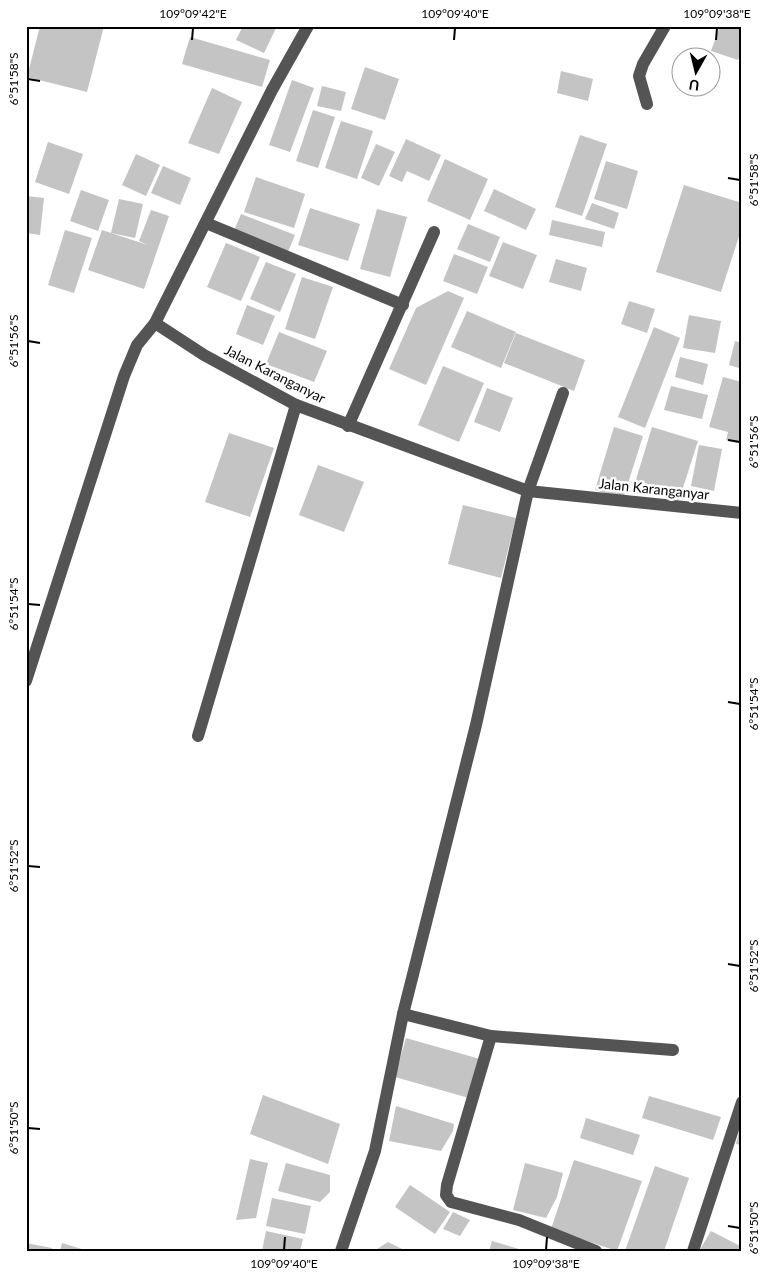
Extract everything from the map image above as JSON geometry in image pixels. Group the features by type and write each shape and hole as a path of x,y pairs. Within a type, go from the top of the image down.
{"street":[{"path":"26,681 124,376 137,345 155,323 272,90 308,26"},
{"path":"647,104 639,76 643,64 665,26"},
{"path":"206,223 403,305"},
{"path":"348,426 434,232"},
{"name":"Jalan Karanganyar","path":"155,323 204,355 296,405 348,426 528,491 742,513"},
{"path":"341,1251 375,1151 402,1014 476,725 528,491 563,393"},
{"path":"198,736 296,405"},
{"path":"402,1014 492,1036 673,1050"},
{"path":"492,1036 446,1185 446,1194 451,1202 519,1220 596,1251"},
{"path":"693,1251 742,1102"}],"building":[{"path":"40,26 104,26 87,92 27,77"},
{"path":"243,26 277,26 264,53 236,40"},
{"path":"720,26 742,26 742,49 738,60 720,54 720,48 712,48"},
{"path":"190,37 270,60 262,87 182,64"},
{"path":"365,67 399,79 385,120 351,109"},
{"path":"561,71 593,79 588,101 557,93"},
{"path":"292,80 314,88 290,152 269,145"},
{"path":"322,86 346,92 341,111 317,106"},
{"path":"212,88 242,102 219,154 188,143"},
{"path":"313,110 335,117 318,168 296,161"},
{"path":"341,121 373,131 357,179 325,168"},
{"path":"580,135 607,144 582,216 555,207"},
{"path":"406,139 441,155 429,181 407,171 402,182 389,176"},
{"path":"48,142 83,154 69,194 35,182"},
{"path":"376,144 395,152 379,186 361,178"},
{"path":"136,154 160,165 146,196 122,185"},
{"path":"445,159 488,179 470,220 427,201"},
{"path":"606,161 638,171 627,209 594,199"},
{"path":"163,166 191,178 180,205 151,193"},
{"path":"256,177 305,194 294,228 244,212"},
{"path":"684,185 742,203 742,227 721,292 656,272"},
{"path":"494,189 536,209 526,230 484,211"},
{"path":"81,190 109,200 98,231 70,221"},
{"path":"26,196 44,198 40,235 26,233"},
{"path":"119,199 143,204 135,238 111,233"},
{"path":"592,203 619,213 614,229 585,219"},
{"path":"310,208 360,224 348,261 298,245"},
{"path":"377,209 407,217 390,277 360,269"},
{"path":"151,210 169,216 144,289 88,270 102,230 148,245 139,241"},
{"path":"241,214 295,235 287,254 233,233"},
{"path":"552,220 605,232 602,247 549,235"},
{"path":"468,224 500,237 490,262 457,249"},
{"path":"65,230 92,238 74,293 48,285"},
{"path":"503,242 537,255 523,289 489,276"},
{"path":"226,243 260,257 241,301 207,287"},
{"path":"454,254 488,267 477,294 443,281"},
{"path":"556,259 587,268 581,291 549,282"},
{"path":"266,262 296,274 280,312 250,299"},
{"path":"302,277 333,287 315,339 285,329"},
{"path":"448,291 464,298 426,385 389,369 416,308"},
{"path":"629,301 655,309 647,333 621,324"},
{"path":"247,305 275,316 263,345 236,334"},
{"path":"467,311 516,332 501,368 451,347"},
{"path":"689,315 721,321 715,353 683,348"},
{"path":"654,327 680,338 645,428 618,417"},
{"path":"279,332 327,351 314,382 266,364"},
{"path":"516,333 585,360 574,391 504,363"},
{"path":"735,341 742,343 742,369 729,365"},
{"path":"680,357 708,364 703,385 675,377"},
{"path":"443,366 484,383 459,442 418,425"},
{"path":"723,377 742,382 742,444 726,440 728,432 709,427"},
{"path":"671,386 708,395 702,419 664,410"},
{"path":"487,388 513,398 500,432 474,422"},
{"path":"614,427 643,436 623,499 595,490"},
{"path":"652,427 698,441 679,500 634,486"},
{"path":"229,433 274,448 250,517 205,502"},
{"path":"699,445 722,449 714,491 691,486"},
{"path":"318,465 364,482 344,532 299,515"},
{"path":"463,505 516,518 501,578 448,564"},
{"path":"406,1038 480,1059 469,1098 395,1077"},
{"path":"263,1095 340,1124 328,1164 250,1134"},
{"path":"649,1096 721,1117 713,1140 642,1118"},
{"path":"396,1106 454,1124 453,1131 441,1151 389,1141"},
{"path":"586,1118 640,1135 633,1155 580,1138"},
{"path":"742,1122 742,1145 736,1144"},
{"path":"250,1159 268,1163 256,1218 236,1220"},
{"path":"574,1160 642,1181 617,1251 551,1229"},
{"path":"286,1163 330,1175 330,1192 320,1202 278,1191"},
{"path":"525,1163 563,1173 557,1197 546,1218 513,1210"},
{"path":"655,1166 689,1178 664,1251 625,1251"},
{"path":"410,1185 450,1212 435,1234 395,1207"},
{"path":"272,1198 311,1206 305,1234 266,1226"},
{"path":"453,1212 470,1220 460,1236 443,1229"},
{"path":"266,1231 303,1239 300,1251 262,1251"},
{"path":"711,1231 742,1247 742,1251 699,1251"},
{"path":"492,1241 519,1249 518,1251 489,1251"},
{"path":"388,1242 406,1251 374,1251"},
{"path":"26,1243 52,1248 51,1251 26,1251"},
{"path":"62,1243 85,1250 85,1251 60,1251"}]}
